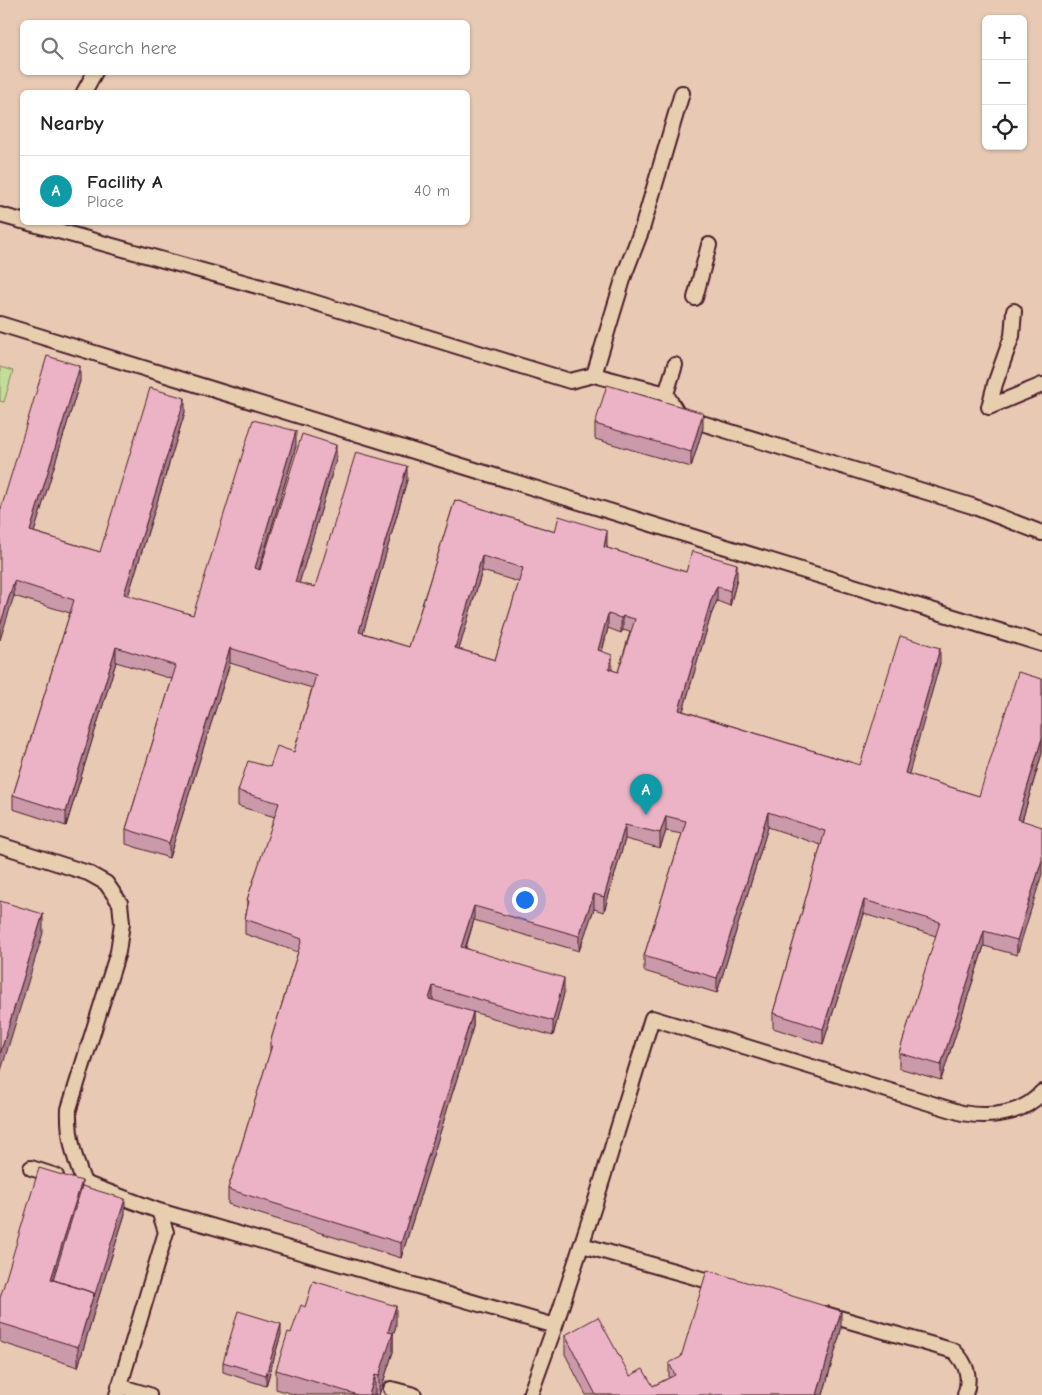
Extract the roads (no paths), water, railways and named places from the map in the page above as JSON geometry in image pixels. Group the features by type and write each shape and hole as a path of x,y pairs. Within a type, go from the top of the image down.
{"lane":[{"path":"85,90 93,75"},
{"path":"594,375 642,229 682,93"},
{"path":"0,215 20,221"},
{"path":"37,225 297,297 570,381 594,375 666,394 679,416 972,506 1042,534"},
{"path":"695,298 709,245"},
{"path":"1014,311 1012,336 989,406 1042,385"},
{"path":"0,324 1042,644"},
{"path":"666,394 675,365"},
{"path":"0,845 88,873 106,883 120,903 122,923 118,952 69,1109 70,1140 84,1184"},
{"path":"530,1395 582,1245 652,1018 962,1114 980,1116 1000,1114 1020,1108 1042,1092"},
{"path":"31,1168 84,1184 159,1211 555,1326"},
{"path":"149,1395 118,1391 166,1232 159,1211"},
{"path":"582,1245 734,1288"},
{"path":"810,1310 954,1351 962,1359 968,1372 968,1386 965,1395"},
{"path":"391,1389 414,1395"}],"place":[{"name":"Facility A","path":"646,815"}]}
